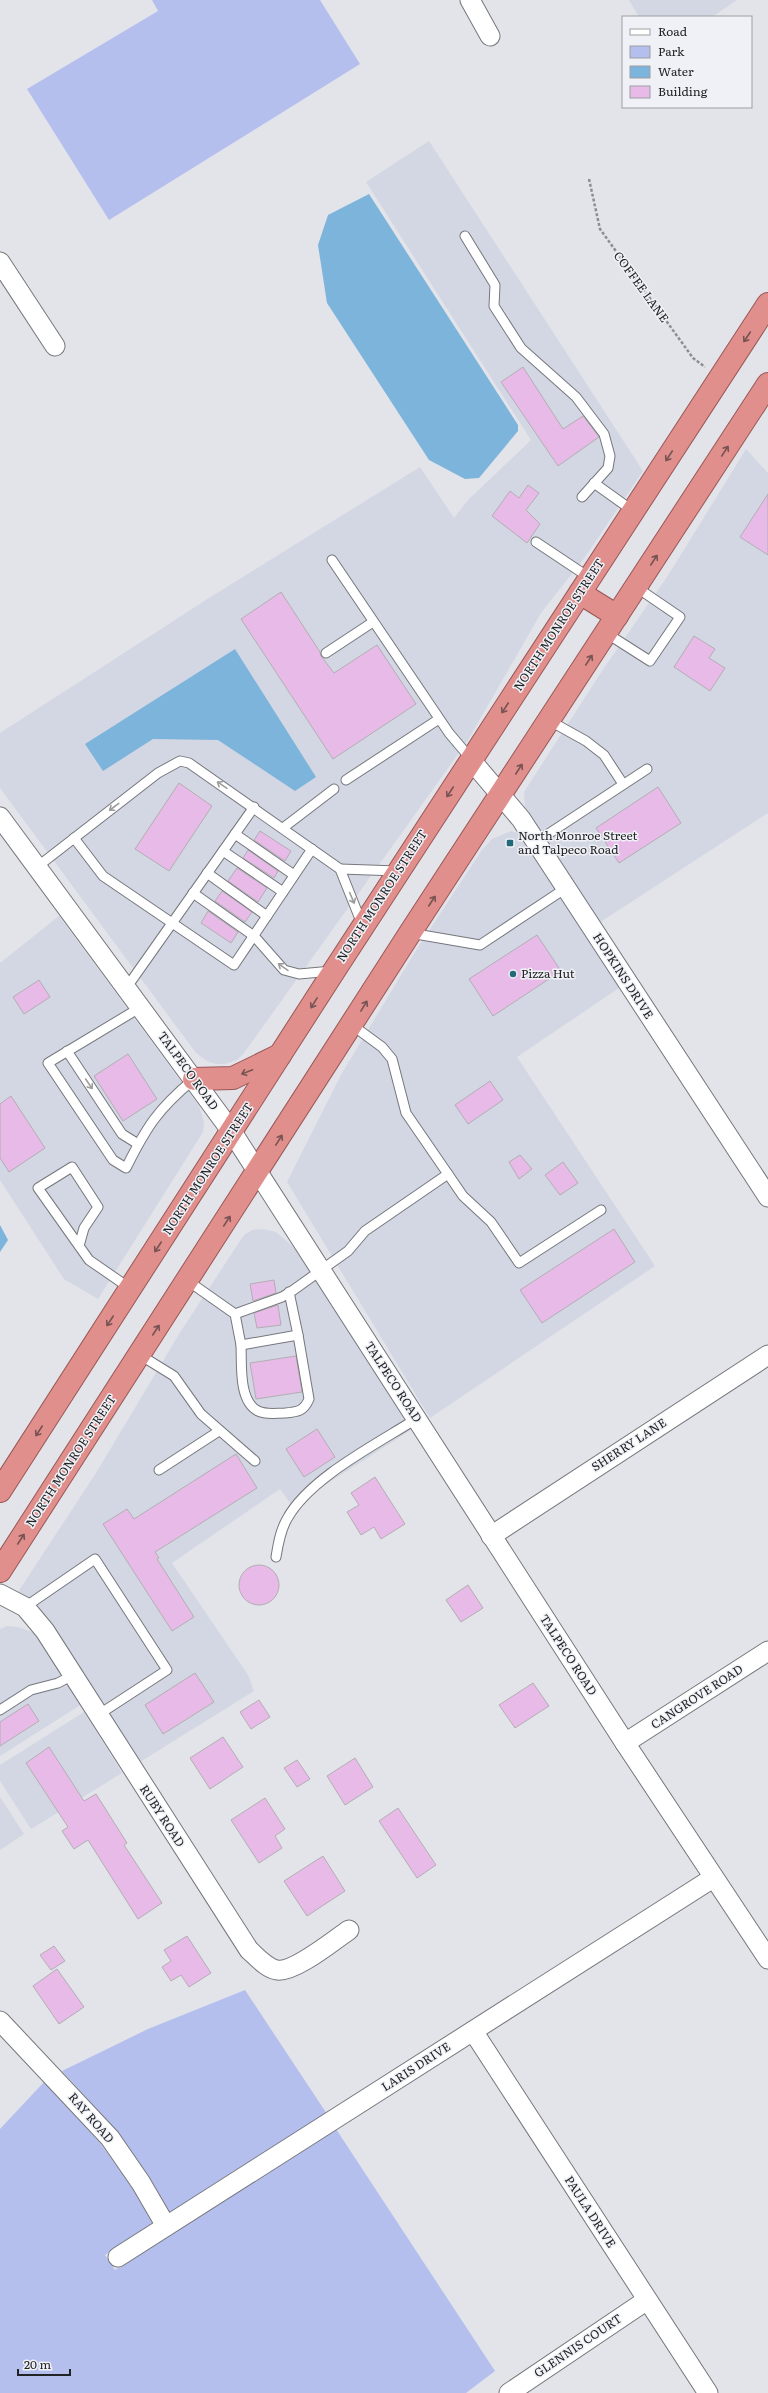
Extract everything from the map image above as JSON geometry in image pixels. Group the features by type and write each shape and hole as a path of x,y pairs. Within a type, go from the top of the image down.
{"highway":[{"name":"NORTH MONROE STREET","path":"0,1491 334,971 768,304"},
{"name":"NORTH MONROE STREET","path":"0,1571 258,1173 410,933 550,721 768,384"},
{"path":"585,586 612,625"},
{"path":"194,1079 233,1078 281,1055"}],"street":[{"path":"470,0 490,36"},
{"path":"0,262 54,346"},
{"name":"HOPKINS DRIVE","path":"471,760 521,819 768,1197"},
{"name":"TALPECO ROAD","path":"0,818 127,987 232,1132 625,1743 768,1959"},
{"name":"SHERRY LANE","path":"491,1536 768,1355"},
{"name":"RUBY ROAD","path":"0,1594 25,1607 45,1631 249,1950 268,1967 278,1970 291,1968 349,1930"},
{"name":"CANGROVE ROAD","path":"625,1743 768,1651"},
{"name":"LARIS DRIVE","path":"118,2257 249,2175 473,2030 713,1878"},
{"name":"RAY ROAD","path":"0,2021 110,2138 141,2183 166,2226"},
{"name":"PAULA DRIVE","path":"473,2030 708,2393"},
{"name":"GLENNIS COURT","path":"509,2393 648,2300"}],"lane":[{"path":"465,236 495,285 494,306 521,348 576,397 604,434 610,456 608,468 582,497"},
{"path":"594,483 633,511"},
{"path":"536,542 585,586"},
{"path":"332,560 439,719 471,760"},
{"path":"612,625 650,661 680,617 636,587"},
{"path":"326,653 373,622"},
{"path":"346,780 439,719"},
{"path":"550,721 586,741 604,755 624,784"},
{"path":"37,867 158,773 180,761 189,763 254,807 340,869 364,927"},
{"path":"536,842 648,769"},
{"path":"283,828 334,789"},
{"path":"127,987 254,807"},
{"path":"235,834 294,875"},
{"path":"74,838 103,876 234,965 312,849"},
{"path":"223,851 283,892"},
{"path":"340,869 399,871"},
{"path":"207,873 267,916"},
{"path":"410,933 480,945 566,888"},
{"path":"193,892 254,936 284,970 299,974 334,971"},
{"path":"141,1007 48,1063 113,1160 126,1168 146,1127 167,1102 194,1079"},
{"path":"352,1025 382,1047 392,1059 406,1113 463,1196 491,1222 520,1263 601,1210"},
{"path":"67,1051 122,1134 138,1144"},
{"path":"79,1246 84,1228 98,1207 72,1167 38,1188 88,1260 131,1289"},
{"path":"235,1314 282,1297 348,1251 365,1231 448,1174"},
{"path":"188,1281 235,1314 241,1345 244,1390 247,1400 252,1407 266,1413 297,1412 306,1406 309,1399 289,1292"},
{"path":"241,1345 298,1335"},
{"path":"140,1355 174,1376 201,1414 219,1432 238,1444 255,1461"},
{"path":"276,1557 287,1519 315,1486 330,1474 416,1419"},
{"path":"159,1470 219,1432"},
{"path":"25,1607 94,1559 167,1670 98,1715"},
{"path":"0,1710 31,1690 58,1683 73,1675"}],"path":[{"name":"COFFEE LANE","path":"590,179 600,230 693,358 721,377"}],"shaded area":[{"path":"629,0 737,0 713,16 638,16"},
{"path":"429,141 643,471 585,557 541,613 468,740 244,1053 237,1060 225,1064 216,1064 207,1061 196,1053 0,788 0,733 209,598 420,467 454,518 468,500 531,440 366,182"},
{"path":"746,449 768,473 768,813 599,923 525,807 524,792 602,671 669,574"},
{"path":"511,831 523,835 622,986 517,1057 655,1266 430,1418 287,1182 342,1073 415,952 482,850 492,839"},
{"path":"59,916 199,1106 204,1122 203,1132 98,1299 64,1279 0,1180 0,963"},
{"path":"262,1229 276,1232 298,1251 411,1430 292,1506 280,1489 172,1563 248,1675 254,1691 140,1762 54,1626 35,1603 18,1592 96,1473 179,1334 244,1235 252,1230"},
{"path":"7,1626 18,1627 32,1632 40,1641 82,1704 0,1756 0,1629"},
{"path":"84,1712 122,1773 31,1829 0,1781 0,1765"},
{"path":"0,1797 24,1834 0,1850"}],"green space":[{"path":"152,0 320,0 360,64 109,220 27,89 158,11"},
{"path":"245,1990 327,2114 170,2213 149,2177 118,2132 62,2071 148,2029"},
{"path":"44,2082 101,2144 133,2189 153,2224 105,2255 115,2270 336,2129 495,2371 466,2393 0,2393 0,2129"}],"water":[{"path":"369,194 518,425 518,431 479,478 465,479 429,460 327,303 318,245 328,215"},
{"path":"235,649 316,777 295,791 218,740 153,739 103,771 85,744"},
{"path":"0,1225 8,1240 0,1252"}],"building":[{"path":"523,367 563,429 583,416 599,437 558,466 501,382"},
{"path":"528,485 539,493 526,510 540,524 527,543 492,516 510,491 519,498"},
{"path":"768,494 768,555 740,537"},
{"path":"281,592 320,652 321,656 334,673 377,645 416,704 333,759 241,619"},
{"path":"694,636 715,649 709,658 725,668 710,691 674,667"},
{"path":"179,783 212,806 169,871 135,849"},
{"path":"658,787 681,823 619,863 596,828"},
{"path":"260,831 291,851 285,861 254,840"},
{"path":"248,850 278,871 274,878 243,858"},
{"path":"237,868 267,888 258,902 228,881"},
{"path":"222,891 252,912 245,922 215,901"},
{"path":"208,911 238,932 231,943 201,923"},
{"path":"537,935 561,971 493,1016 469,979"},
{"path":"39,980 50,997 24,1014 13,997"},
{"path":"128,1054 157,1099 123,1121 94,1076"},
{"path":"490,1081 503,1100 468,1124 455,1105"},
{"path":"11,1096 45,1148 9,1172 0,1158 0,1104"},
{"path":"520,1155 532,1169 519,1179 509,1162"},
{"path":"563,1162 578,1183 560,1195 545,1175"},
{"path":"614,1229 635,1262 542,1323 520,1290"},
{"path":"274,1280 276,1293 253,1301 250,1284"},
{"path":"278,1305 281,1325 257,1328 254,1313"},
{"path":"296,1356 302,1392 256,1399 250,1363"},
{"path":"317,1429 335,1457 304,1477 286,1449"},
{"path":"236,1454 257,1488 155,1552 159,1558 157,1559 194,1617 172,1631 103,1524 127,1509 134,1519"},
{"path":"375,1477 405,1524 381,1539 374,1527 361,1535 347,1512 359,1505 351,1493"},
{"path":"255,1565 263,1565 270,1568 276,1574 279,1585 276,1596 270,1602 263,1605 255,1605 248,1602 242,1596 239,1589 239,1581 242,1574 248,1568"},
{"path":"468,1585 483,1608 461,1622 446,1600"},
{"path":"195,1673 214,1702 163,1734 145,1705"},
{"path":"533,1683 549,1706 515,1728 499,1705"},
{"path":"259,1700 270,1717 251,1729 240,1712"},
{"path":"28,1704 39,1721 0,1746 0,1722"},
{"path":"223,1737 243,1767 210,1789 190,1758"},
{"path":"49,1747 84,1801 96,1794 127,1843 124,1845 162,1903 138,1919 88,1840 74,1849 62,1831 68,1827 26,1763"},
{"path":"355,1758 373,1787 345,1805 327,1776"},
{"path":"297,1760 310,1779 297,1787 284,1768"},
{"path":"265,1798 285,1829 275,1836 282,1848 259,1863 231,1820"},
{"path":"398,1808 436,1865 417,1878 379,1821"},
{"path":"323,1856 345,1891 307,1916 284,1881"},
{"path":"187,1936 211,1973 189,1987 181,1975 171,1981 162,1967 171,1961 164,1950"},
{"path":"54,1946 65,1961 51,1970 40,1955"},
{"path":"57,1969 84,2007 59,2024 33,1986"}],"place":[{"name":"North Monroe Street and Talpeco Road","path":"510,843"},
{"name":"Pizza Hut","path":"513,974"}]}
